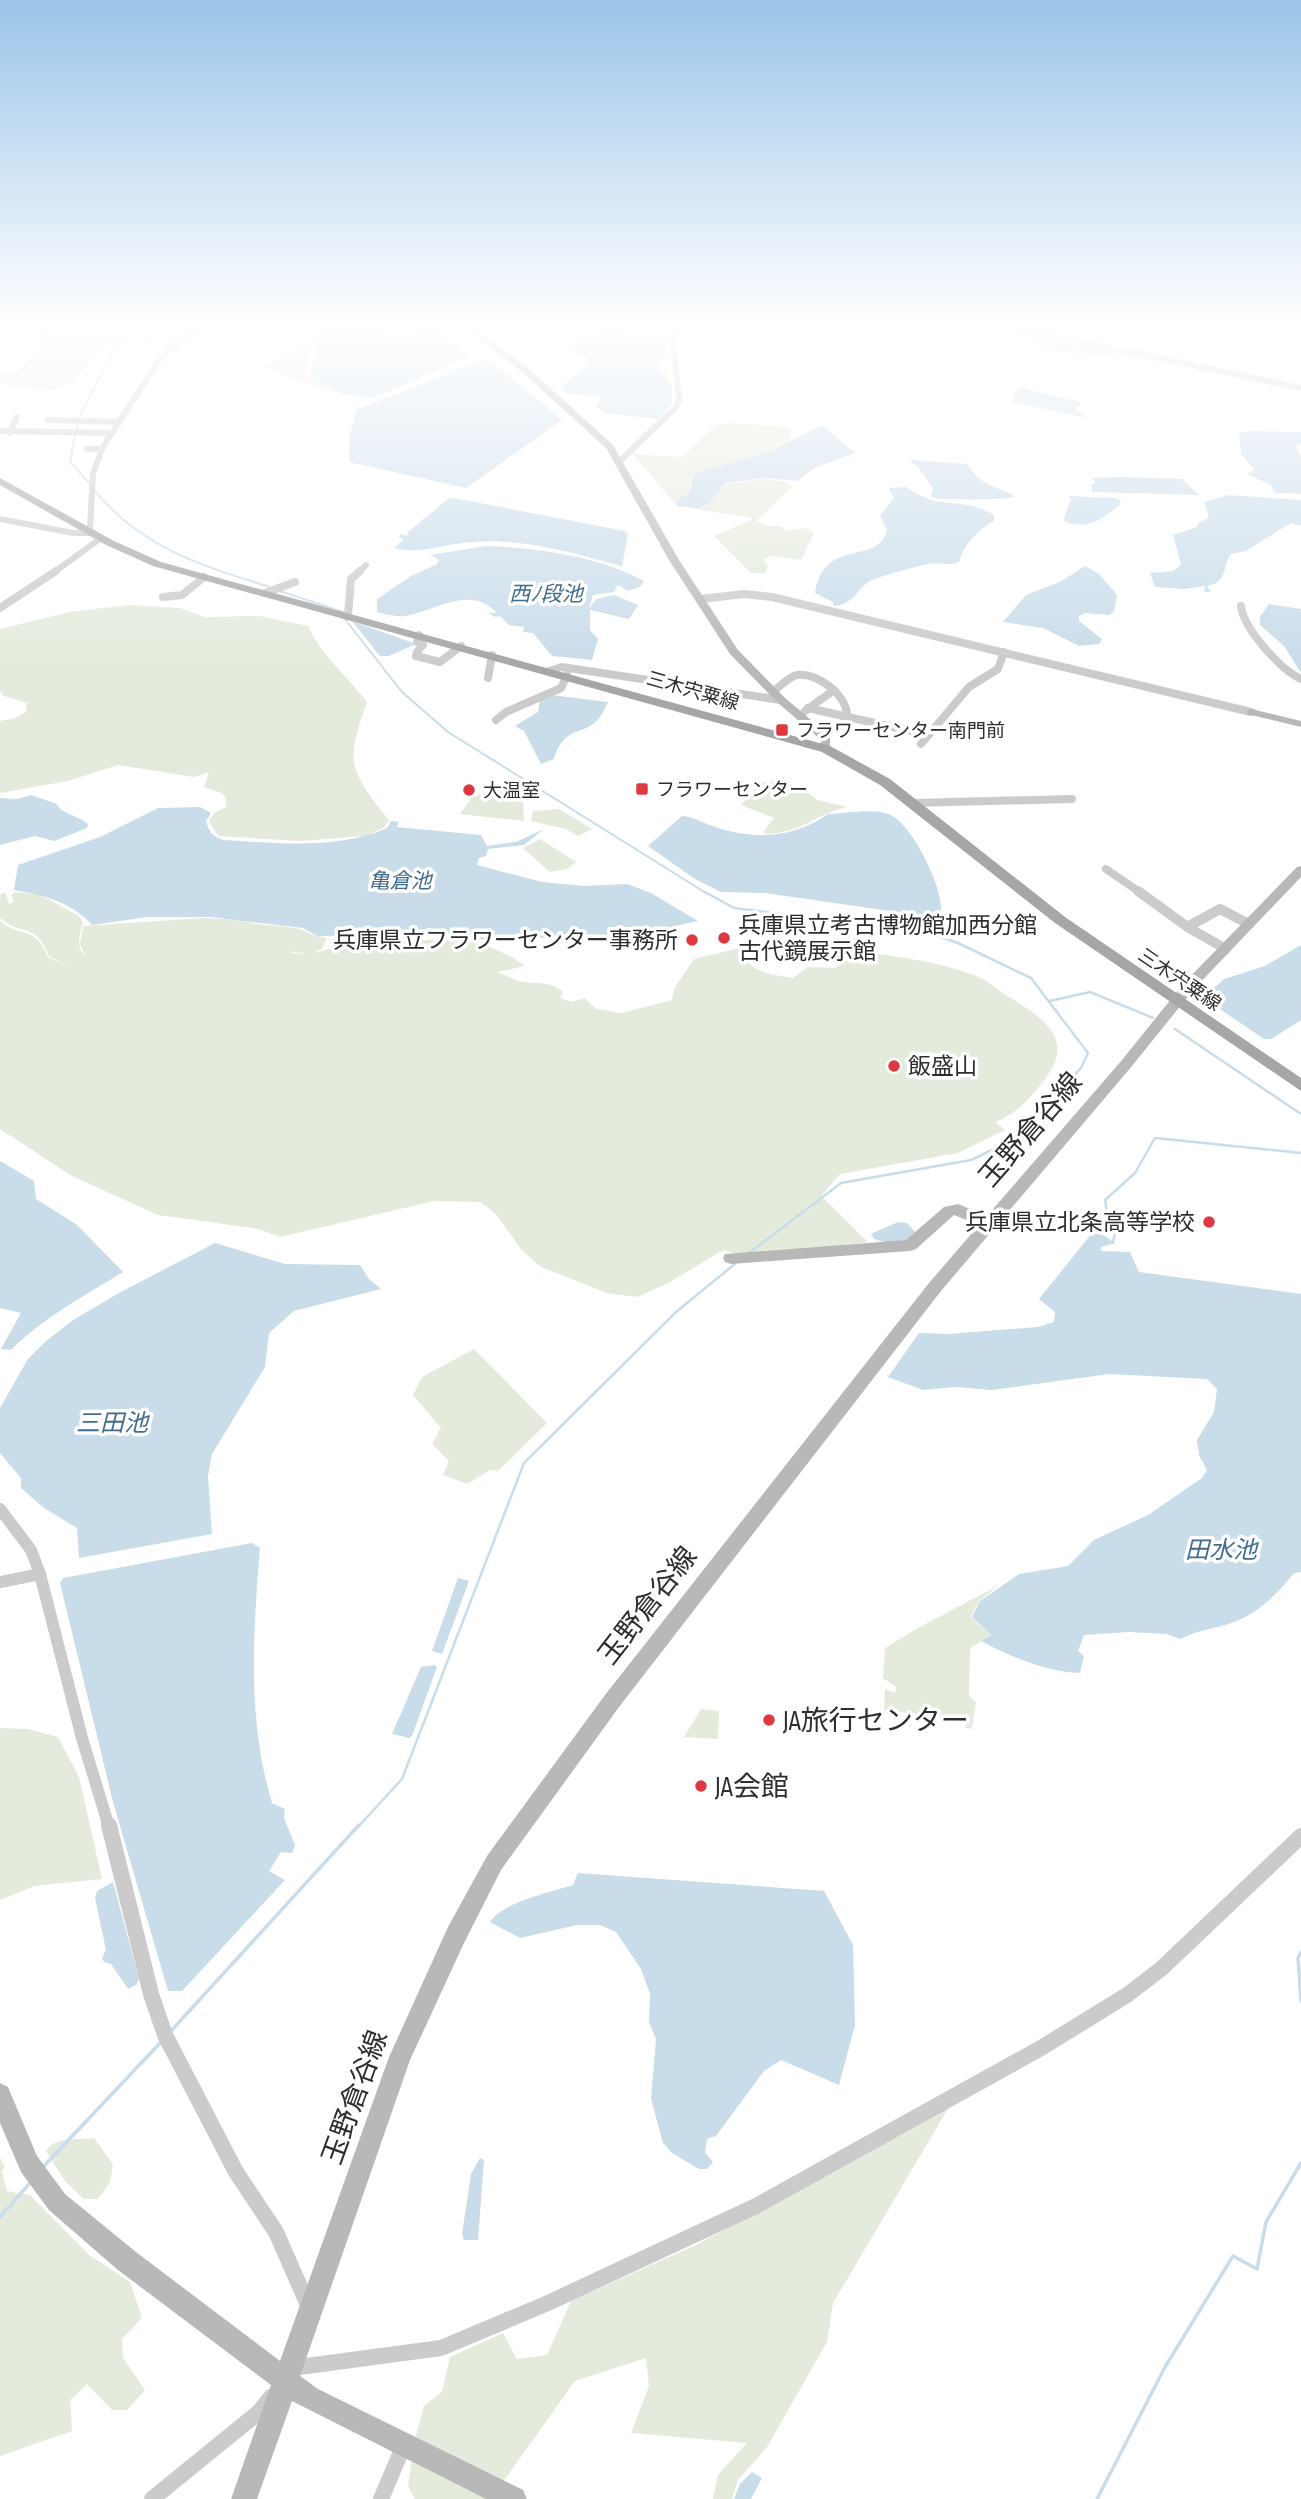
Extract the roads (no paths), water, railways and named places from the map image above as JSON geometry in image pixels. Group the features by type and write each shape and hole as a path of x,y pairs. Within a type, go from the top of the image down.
{"main road":[{"name":"三木宍粟線","path":"0,481 139,557 826,749 872,774 1060,920 1301,1086"}],"street":[{"path":"94,533 90,527 93,473 109,439"},
{"path":"601,439 620,461 641,504 734,652 799,716 826,738 826,749"},
{"path":"620,461 643,439"},
{"path":"88,453 101,453"},
{"path":"0,519 30,520 77,535 94,533"},
{"path":"0,608 43,582 94,533"},
{"path":"348,616 351,579 366,565"},
{"path":"163,597 182,595 204,577"},
{"path":"265,593 295,582"},
{"path":"700,599 763,596 1301,724"},
{"path":"1241,606 1242,620 1290,674 1301,679"},
{"path":"419,635 417,642 423,645 416,654 440,662 461,646"},
{"path":"921,744 969,687 998,669 1004,652"},
{"path":"488,678 492,655"},
{"path":"549,670 562,667 782,700"},
{"path":"496,720 506,712 561,688 567,675"},
{"path":"775,691 795,675 802,675 844,696 847,714"},
{"path":"799,716 834,690"},
{"path":"808,708 847,714 928,735"},
{"path":"912,803 1072,799"},
{"path":"1106,869 1226,949"},
{"name":"玉野倉谷線","path":"244,2499 400,2057 474,1899 520,1824 919,1307 1178,1000 1301,870"},
{"path":"1189,926 1220,909 1249,924"},
{"path":"731,1258 910,1245 949,1211 958,1209 983,1221"},
{"path":"0,1509 31,1550 40,1574 82,1738 104,1807 150,1994 165,2035 236,2172 276,2232 305,2293 310,2314"},
{"path":"0,1583 40,1574"},
{"path":"152,2499 259,2412 289,2374 441,2348 548,2303 756,2206 1041,2048 1128,1995 1161,1969 1301,1836"},
{"path":"0,2095 29,2164 57,2202 127,2261 289,2374 309,2398 403,2447 514,2499"},
{"path":"381,2499 403,2447"}],"water":[{"path":"350,439 536,439 466,488 349,462"},
{"path":"795,439 838,439 855,453 814,468 797,481 766,478 725,483 711,502 699,509 677,506 679,500 689,492 693,476 699,472 765,453"},
{"path":"1240,439 1301,439 1301,443 1296,447 1301,456 1301,494 1274,493 1271,485 1247,474 1255,470 1241,454"},
{"path":"909,460 968,464 982,481 1015,496 1002,499 931,497 933,488 919,468"},
{"path":"1092,478 1182,479 1199,495 1092,492 1092,484 1096,483"},
{"path":"906,487 929,499 982,509 994,515 994,521 973,538 960,561 956,563 928,564 874,579 865,584 850,600 840,605 833,606 833,602 815,593 821,575 829,564 882,541 887,530 880,516 894,498 889,488"},
{"path":"1228,495 1301,500 1301,526 1291,523 1246,551 1231,554 1221,578 1207,586 1211,592 1204,592 1205,586 1185,589 1155,587 1150,573 1173,571 1181,565 1173,535 1197,527 1198,523 1209,518 1204,502"},
{"path":"1068,496 1115,498 1120,500 1121,504 1095,522 1074,524 1065,522 1064,518 1071,499"},
{"path":"448,499 624,531 628,534 622,566 510,542 461,543 424,550 394,548 404,539 399,537 400,534 407,536 408,532"},
{"name":"西ﾉ段池","path":"486,546 567,555 626,572 644,581 640,587 628,591 618,585 614,592 593,595 589,609 596,599 614,595 638,605 629,619 590,610 590,630 598,639 592,660 552,656 533,633 523,632 524,627 509,625 500,616 495,617 489,613 497,613 487,605 476,601 453,602 405,616 377,612 377,599 411,576 437,564 439,560 430,555"},
{"path":"1085,566 1099,574 1117,595 1114,611 1109,615 1085,613 1079,616 1079,621 1102,639 1099,644 1079,646 1043,628 1003,622 1026,595 1060,582"},
{"path":"1269,604 1301,609 1301,673 1284,646 1260,625 1260,616"},
{"path":"352,621 416,644 389,656 380,656"},
{"path":"551,695 608,702 593,724 563,740 554,759 541,764 524,731 515,726 538,712 540,700"},
{"path":"31,795 57,804 62,810 88,824 87,828 54,841 35,836 0,845 0,798 17,799"},
{"name":"亀倉池","path":"200,807 211,813 206,821 212,834 224,840 307,843 348,840 387,828 391,821 399,822 397,827 481,835 487,846 516,842 544,829 524,845 488,849 486,856 479,858 477,865 542,882 584,886 627,884 651,893 698,921 634,935 505,939 496,942 454,934 317,936 303,928 210,917 147,917 92,925 66,905 46,897 14,890 18,865 100,837 158,808"},
{"path":"874,811 897,819 916,842 932,872 941,901 941,911 932,917 765,893 721,892 695,879 648,846 682,816 728,831 773,835 801,828 828,814"},
{"path":"1301,945 1301,1020 1271,1039 1264,1039 1214,1005 1210,992 1224,979 1265,966"},
{"path":"0,1161 34,1181 36,1199 77,1225 123,1272 50,1318 11,1350 1,1349 21,1313 0,1308"},
{"path":"898,1222 907,1223 915,1232 914,1236 900,1242 884,1242 874,1239 871,1234"},
{"name":"田水池","path":"1092,1233 1103,1235 1115,1243 1101,1247 1101,1251 1130,1252 1139,1272 1301,1294 1301,1572 1294,1573 1267,1602 1252,1613 1181,1639 1166,1634 1129,1632 1084,1635 1078,1651 1084,1656 1080,1673 1055,1670 1029,1662 981,1641 991,1635 972,1617 980,1601 1019,1574 1068,1566 1094,1540 1148,1515 1202,1478 1207,1470 1199,1455 1197,1440 1214,1412 1217,1389 1207,1379 1109,1374 992,1390 956,1387 923,1390 888,1377 919,1333 949,1334 1038,1327 1054,1322 1055,1312 1039,1299"},
{"name":"三田池","path":"215,1243 285,1264 360,1265 369,1279 381,1289 294,1311 269,1333 265,1367 212,1454 208,1476 212,1534 79,1558 77,1528 44,1508 21,1488 21,1478 0,1453 0,1408 28,1359 73,1320"},
{"path":"252,1543 260,1548 254,1644 255,1708 259,1740 272,1803 285,1809 284,1818 295,1845 292,1853 281,1852 269,1871 285,1880 182,1991 168,1991 113,1802 60,1583 63,1578"},
{"path":"458,1578 469,1581 442,1654 432,1651"},
{"path":"421,1667 437,1667 412,1736 409,1738 392,1734"},
{"path":"578,1873 824,1891 853,1945 855,2025 839,2085 781,2060 764,2071 716,2136 707,2139 705,2153 713,2162 707,2169 699,2169 672,2153 663,2143 651,2099 656,2039 649,2022 650,1994 641,1969 616,1932 600,1925 577,1925 520,1938 490,1922 496,1915 515,1904 573,1885"},
{"path":"113,1882 139,1979 136,1985 128,1989 111,1964 104,1962 102,1958 106,1950 95,1898 97,1891"},
{"path":"480,2158 484,2160 478,2240 464,2240 462,2234 471,2174"},
{"path":"752,2472 762,2478 751,2499 734,2499 740,2484"}],"waterway":[{"path":"74,439 70,462 90,484"},
{"path":"94,490 112,510 152,540 197,562 270,587"},
{"path":"280,591 346,613"},
{"path":"344,618 402,692 448,732 706,893"},
{"path":"703,891 734,908 923,931 958,943 1031,978 1088,1053 1081,1068 1059,1091"},
{"path":"1050,1001 1090,992 1153,1018"},
{"path":"1175,1029 1301,1114"},
{"path":"749,1253 841,1183 971,1160 992,1150 1044,1109"},
{"path":"1113,1243 1116,1227 1107,1212 1105,1200 1135,1173 1155,1138 1301,1153"},
{"path":"358,1827 402,1779 524,1463 676,1312 736,1263"},
{"path":"170,2032 359,1825"},
{"path":"1301,1952 1298,1958 1301,2001"},
{"path":"43,2167 161,2042"},
{"path":"1097,2499 1165,2367 1233,2256 1257,2269 1266,2222 1301,2163"},
{"path":"0,2217 30,2183"}],"place":[{"name":"フラワーセンター南門前","path":"782,730"},
{"name":"フラワーセンター","path":"642,789"},
{"name":"大温室","path":"469,790"},
{"name":"兵庫県立考古博物館加西分館 古代鏡展示館","path":"724,938"},
{"name":"兵庫県立フラワーセンター事務所","path":"692,940"},
{"name":"飯盛山","path":"894,1066"},
{"name":"兵庫県立北条高等学校","path":"1209,1222"},
{"name":"JA旅行センター","path":"769,1720"},
{"name":"JA会館","path":"701,1786"}]}
